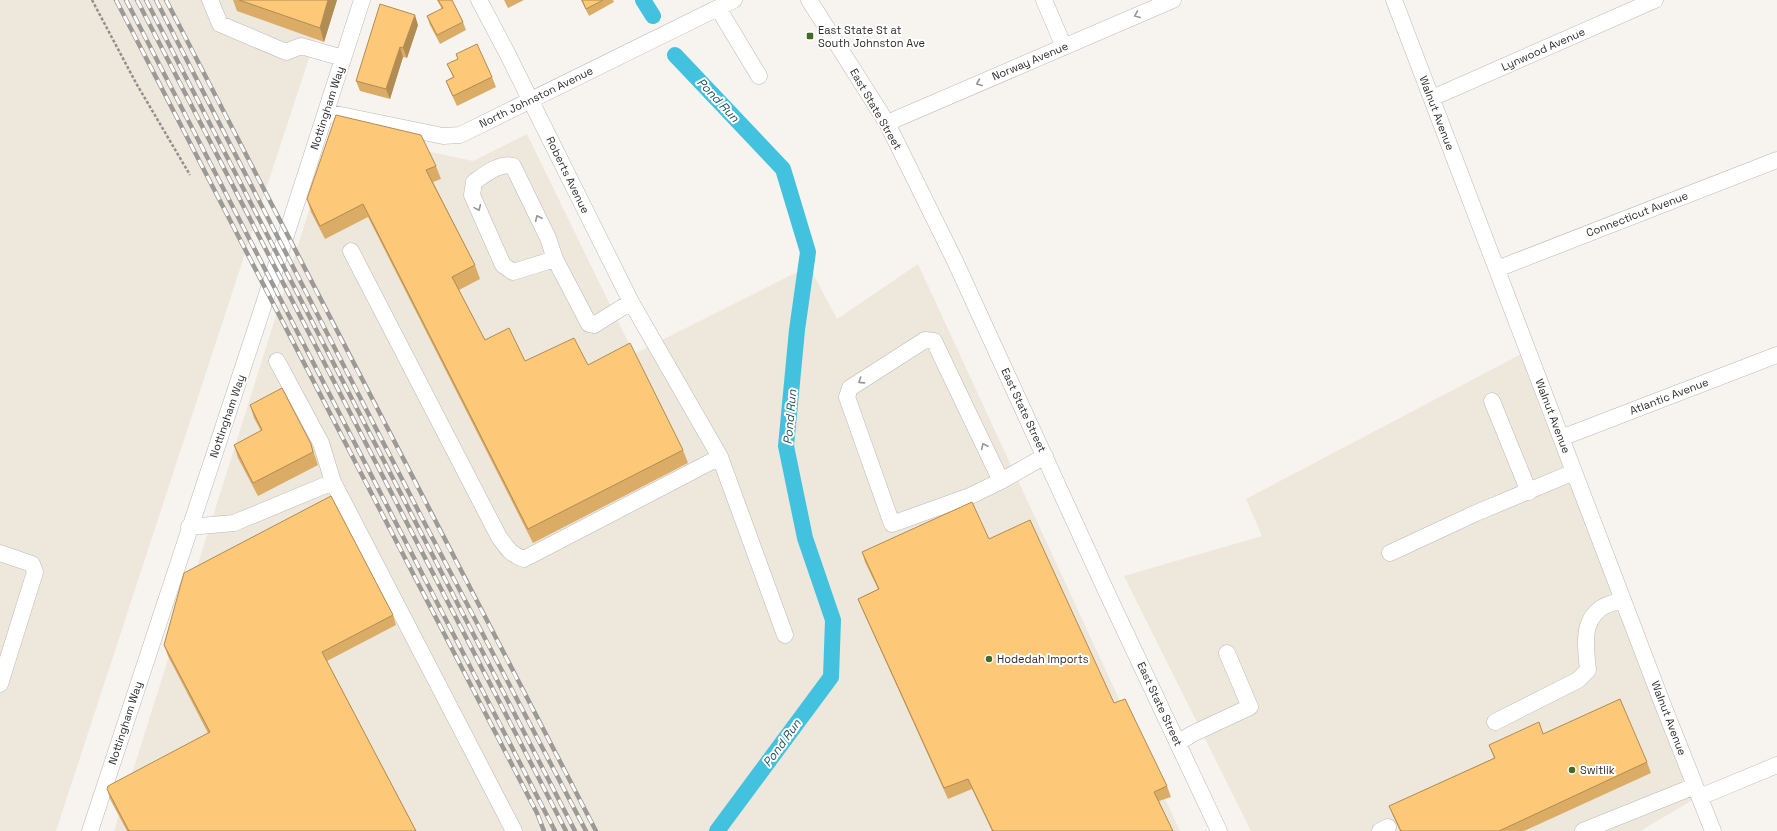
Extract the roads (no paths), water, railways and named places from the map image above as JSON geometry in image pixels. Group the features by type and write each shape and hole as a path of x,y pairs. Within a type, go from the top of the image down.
{"street":[{"path":"210,0 220,24 286,52 301,46 344,58"},
{"name":"Nottingham Way","path":"90,831 362,0"},
{"name":"Roberts Avenue","path":"479,0 531,100 631,302 720,457 785,636"},
{"name":"North Johnston Avenue","path":"326,112 443,136 460,134 734,0"},
{"name":"East State Street","path":"809,0 887,123 954,261 1219,831"},
{"path":"1044,0 1064,47"},
{"name":"Norway Avenue","path":"887,123 1173,0"},
{"name":"Walnut Avenue","path":"1394,0 1623,600 1713,831"},
{"name":"Lynwood Avenue","path":"1432,98 1655,0"},
{"path":"718,8 759,76"},
{"name":"Connecticut Avenue","path":"1497,269 1777,160"},
{"path":"554,257 513,272 503,265 472,195 474,182 490,171 508,164 514,166 548,238 554,257 589,324 594,325 631,302"},
{"path":"350,251 499,537 509,552 524,559 720,457"},
{"path":"1001,481 934,341 925,340 850,388 847,397 892,524 970,496 1001,481 1045,456"},
{"name":"Atlantic Avenue","path":"1561,438 1777,355"},
{"path":"276,361 321,443 332,482 514,831"},
{"path":"1492,401 1529,492"},
{"path":"1390,554 1476,513 1574,472"},
{"path":"189,526 234,523 332,482"},
{"path":"0,553 32,564 35,572 0,684"},
{"path":"1495,722 1578,680 1588,670 1586,654 1587,625 1600,609 1623,600"},
{"path":"1178,744 1192,734 1250,707 1227,652"},
{"path":"1583,831 1602,827 1697,791 1777,765"}],"waterway":[{"name":"Pond Run","path":"643,0 653,16"},
{"name":"Pond Run","path":"675,55 783,169 808,252 797,330 786,446 805,538 833,620 831,677 717,831"}],"railway":[{"path":"116,0 537,813 544,831"},
{"path":"126,0 555,831"},
{"path":"137,0 566,831"},
{"path":"146,0 575,831"},
{"path":"156,0 423,520 586,831"},
{"path":"166,0 596,831"}],"place":[{"name":"East State St at South Johnston Ave","path":"810,36"},
{"name":"Hodedah Imports","path":"989,659"},
{"name":"Switlik","path":"1572,770"}]}
